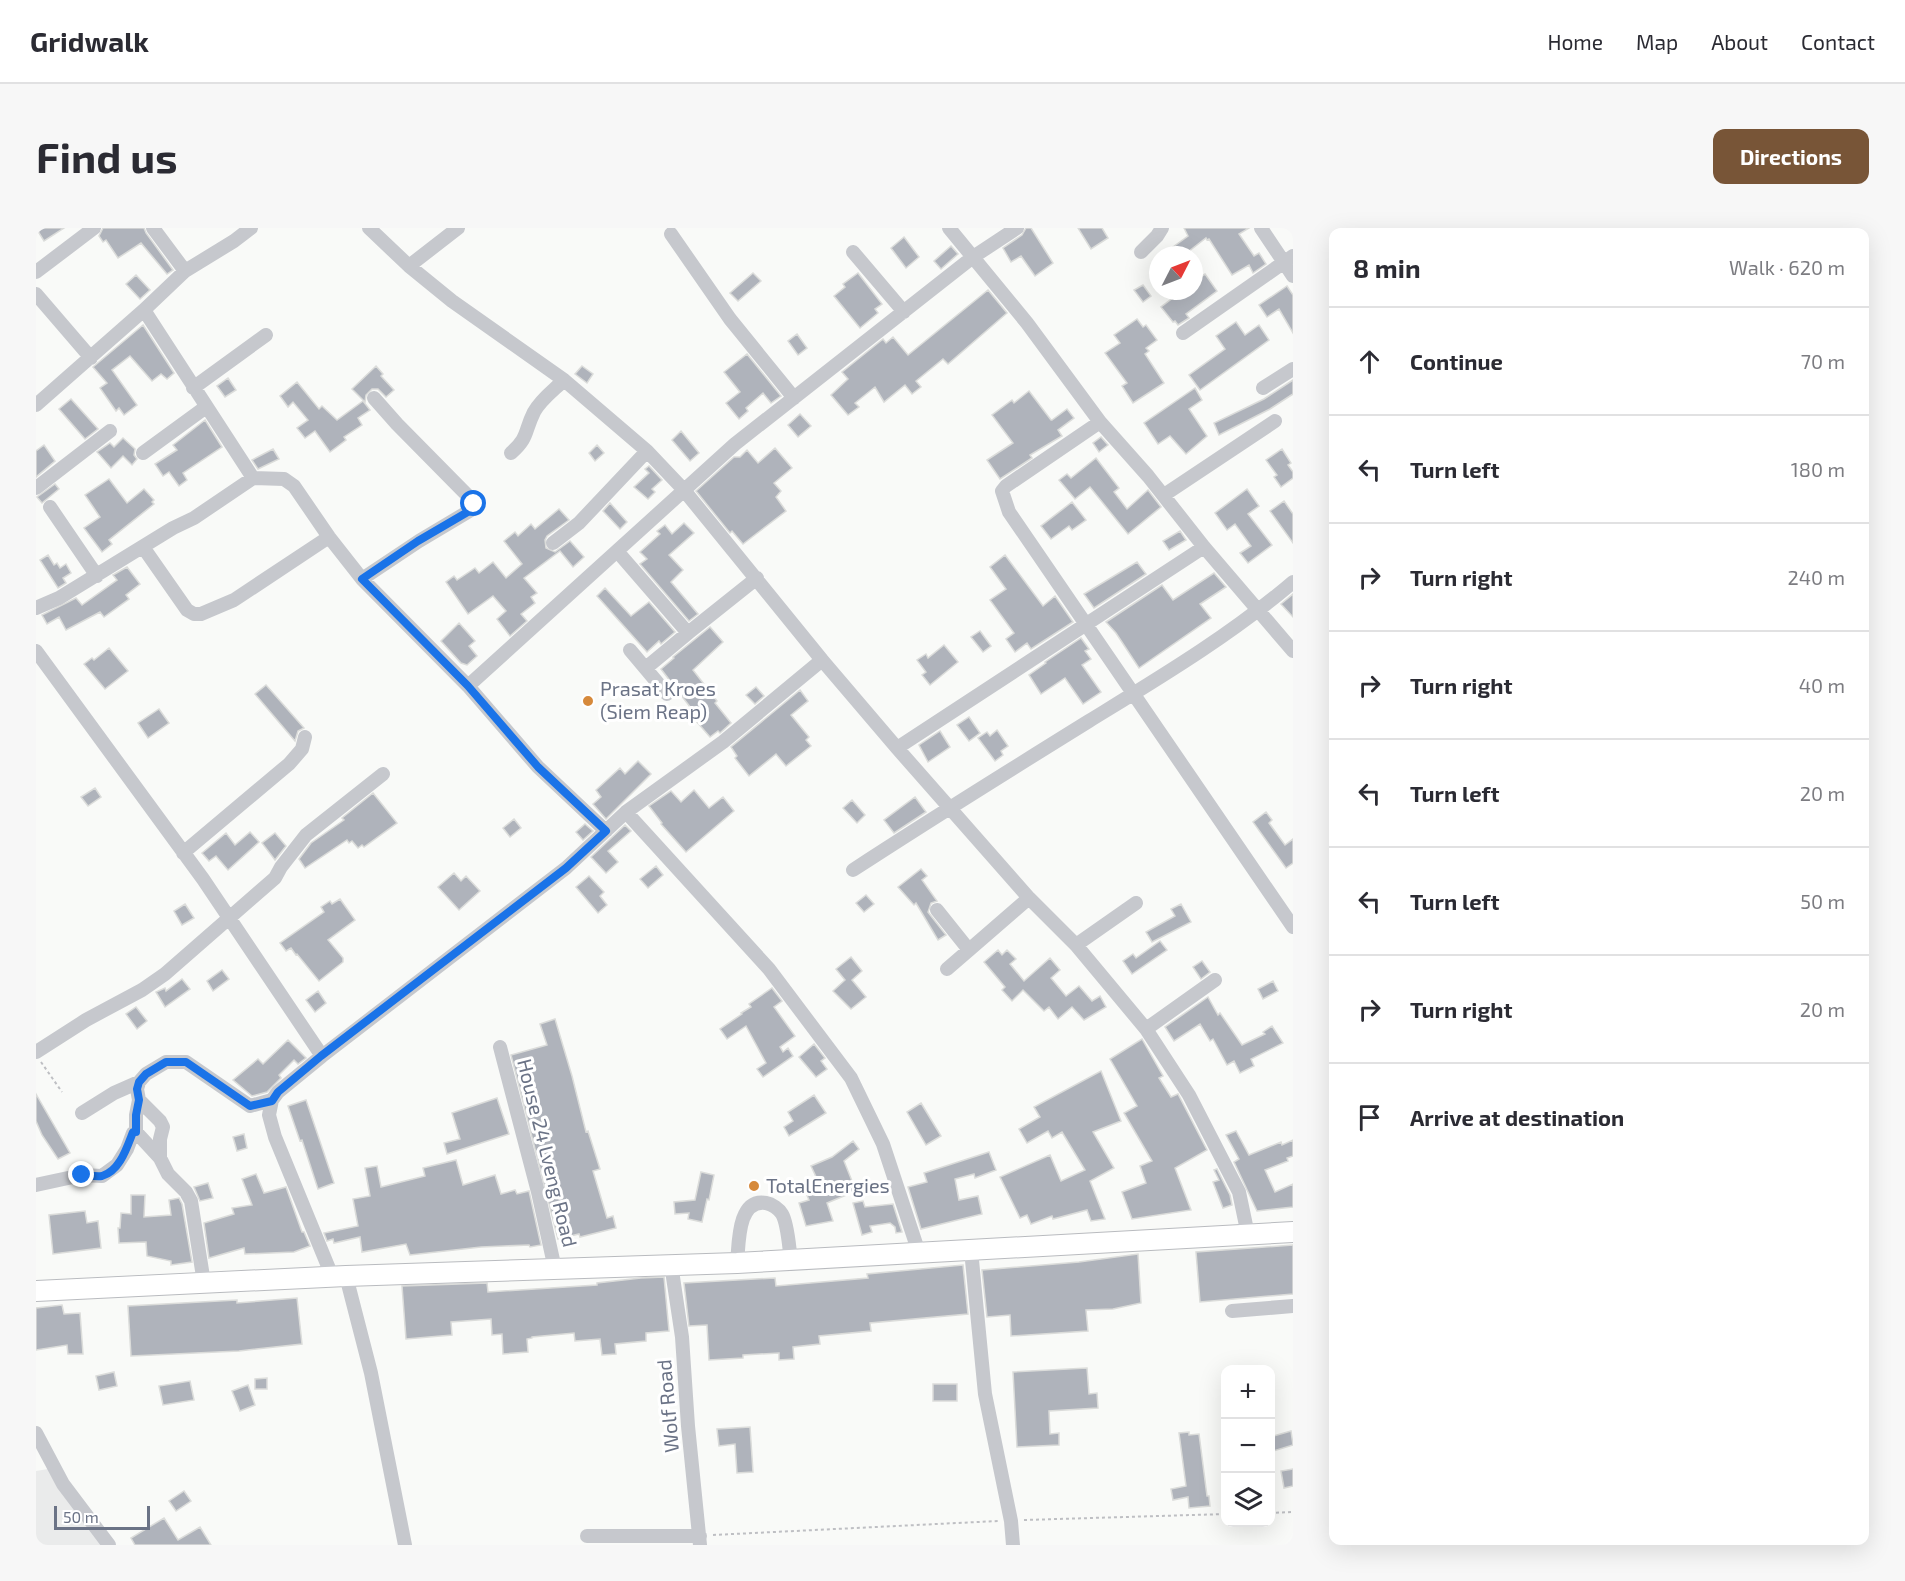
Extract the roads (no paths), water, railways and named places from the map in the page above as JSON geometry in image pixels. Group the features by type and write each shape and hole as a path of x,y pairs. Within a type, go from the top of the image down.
{"highway":[{"path":"36,1291 339,1276 737,1263 1293,1232"}],"street":[{"path":"36,272 94,228"},
{"path":"153,228 185,271"},
{"path":"36,405 91,358 185,271 234,242 251,228"},
{"path":"369,228 409,266 452,301 564,380 647,451 683,489 822,660 948,808 1029,898 1076,945 1146,1029 1189,1095 1234,1181 1239,1192 1248,1235"},
{"path":"409,266 458,228"},
{"path":"949,228 1027,323 1100,422 1164,495 1204,547 1293,651"},
{"path":"468,686 735,444 973,257 1017,228"},
{"path":"1141,252 1162,228"},
{"path":"1261,228 1289,260 1293,276"},
{"path":"671,234 730,319 794,398"},
{"path":"853,252 904,312"},
{"path":"1183,333 1289,260"},
{"path":"36,294 91,358"},
{"path":"144,310 253,478"},
{"path":"193,388 266,335"},
{"path":"1263,388 1293,369"},
{"path":"511,453 523,442 534,412 564,380"},
{"path":"362,579 418,541 471,510 474,504 375,398"},
{"path":"143,453 206,407"},
{"path":"1100,422 1006,486 1002,491 1009,512 1293,927"},
{"path":"1164,495 1275,422"},
{"path":"36,488 110,431"},
{"path":"553,543 579,523 647,451"},
{"path":"36,608 59,598 173,528 194,518 253,478 284,479 294,486 329,537 362,579 468,686 538,767 606,831"},
{"path":"50,507 97,576"},
{"path":"143,547 187,610 194,614 201,614 234,600 329,537"},
{"path":"897,748 1204,547"},
{"path":"617,551 688,633"},
{"path":"647,667 757,578"},
{"path":"854,870 1258,612 1293,582"},
{"path":"630,650 647,667 667,694"},
{"path":"36,651 183,852 321,1056"},
{"path":"405,1545 371,1373 339,1276 275,1137 269,1115 272,1101 278,1092 321,1056 566,868 626,812 723,742 822,660"},
{"path":"183,852 289,764 302,749 305,737"},
{"path":"37,1054 86,1020 142,990 165,974 275,878 306,835 383,774"},
{"path":"626,812 769,969 851,1078 883,1144 919,1253"},
{"path":"947,969 1029,898"},
{"path":"1076,945 1136,903"},
{"path":"937,910 969,950"},
{"path":"1146,1029 1215,980"},
{"name":"House 24 Lveng Road","path":"500,1047 538,1192 555,1269"},
{"path":"82,1113 114,1093 139,1082 146,1074 166,1062 186,1062 250,1106 272,1101"},
{"path":"139,1082 136,1132 160,1158 168,1174 186,1192 191,1201 204,1283"},
{"path":"139,1100 163,1127 160,1139 160,1158"},
{"path":"36,1185 82,1175 102,1176 117,1165 127,1149 133,1132 136,1132"},
{"path":"737,1263 745,1212 760,1203 768,1203 783,1215 791,1260"},
{"path":"971,1250 985,1394 1011,1521 1013,1545"},
{"name":"Wolf Road","path":"671,1264 682,1337 688,1426 700,1540"},
{"path":"1232,1311 1293,1306"},
{"path":"36,1433 63,1484 109,1545"},
{"path":"587,1536 700,1540"}],"place":[{"name":"Prasat Kroes (Siem Reap)","path":"588,701"},
{"name":"TotalEnergies","path":"754,1186"}]}
